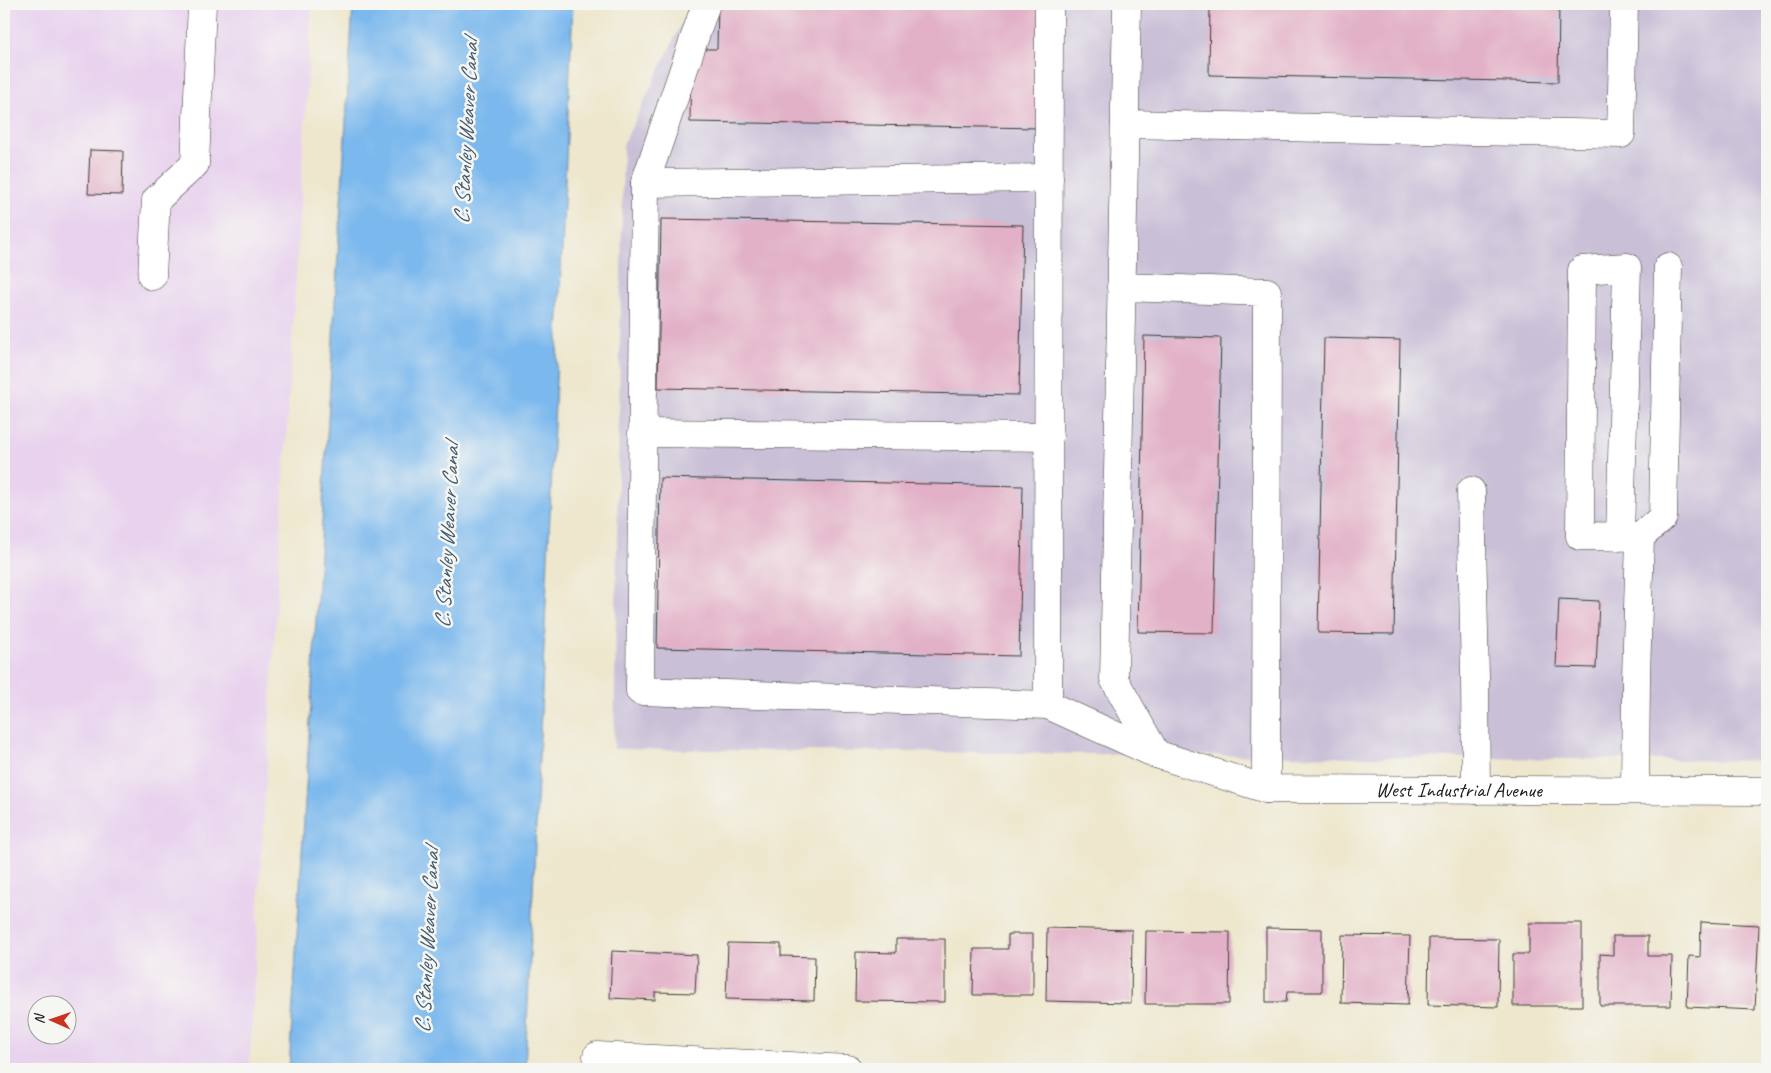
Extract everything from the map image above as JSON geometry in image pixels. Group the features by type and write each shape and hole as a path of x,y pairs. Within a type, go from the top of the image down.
{"street":[{"path":"152,276 156,200 195,164 202,4"},
{"path":"706,4 645,183 640,691 1048,705 1049,4"},
{"path":"1127,4 1114,680 1156,754"},
{"path":"1125,124 1621,134 1624,4"},
{"path":"645,183 1049,178"},
{"path":"1635,790 1636,678 1630,537 1627,267 1582,270 1580,536 1630,537 1663,517 1668,267"},
{"path":"1121,287 1267,292 1266,788"},
{"path":"642,433 1049,437"},
{"path":"1471,490 1476,790"},
{"name":"West Industrial Avenue","path":"1048,705 1156,754 1266,788 1767,791"},
{"path":"597,1056 848,1069"}],"shaded area":[{"path":"4,4 312,4 249,1069 4,1069"},
{"path":"691,4 1767,4 1767,761 614,749 623,145"}],"water":[{"name":"C. Stanley Weaver Canal","path":"353,4 573,4 525,1069 289,1069"}],"building":[{"path":"718,4 1043,4 1040,128 690,122 691,49 717,49"},
{"path":"1210,4 1559,4 1558,82 1209,75"},
{"path":"90,150 123,151 122,195 88,194"},
{"path":"661,219 1023,225 1019,395 658,388"},
{"path":"1144,336 1221,338 1214,633 1138,632"},
{"path":"1324,338 1400,340 1394,634 1318,633"},
{"path":"660,478 1023,486 1019,656 657,648"},
{"path":"1559,599 1599,601 1596,668 1556,667"},
{"path":"1701,922 1759,925 1755,1010 1687,1007 1689,956 1700,957"},
{"path":"1529,923 1582,923 1582,1006 1513,1006 1513,954 1529,954"},
{"path":"1047,928 1132,930 1131,1003 1046,1001"},
{"path":"1266,928 1322,929 1322,992 1287,992 1286,1002 1266,1002"},
{"path":"1146,931 1230,932 1229,1004 1145,1004"},
{"path":"1008,934 1033,934 1033,995 973,995 974,949 1008,949"},
{"path":"1342,935 1410,936 1408,1005 1341,1003"},
{"path":"1613,936 1648,936 1648,956 1672,956 1671,1006 1600,1006 1600,954 1613,955"},
{"path":"1429,938 1499,939 1498,1007 1428,1005"},
{"path":"896,939 945,939 945,1002 855,1001 856,952 896,953"},
{"path":"728,943 781,944 781,956 815,957 814,1001 726,999"},
{"path":"612,951 697,955 695,993 655,992 655,1000 610,998"}]}
